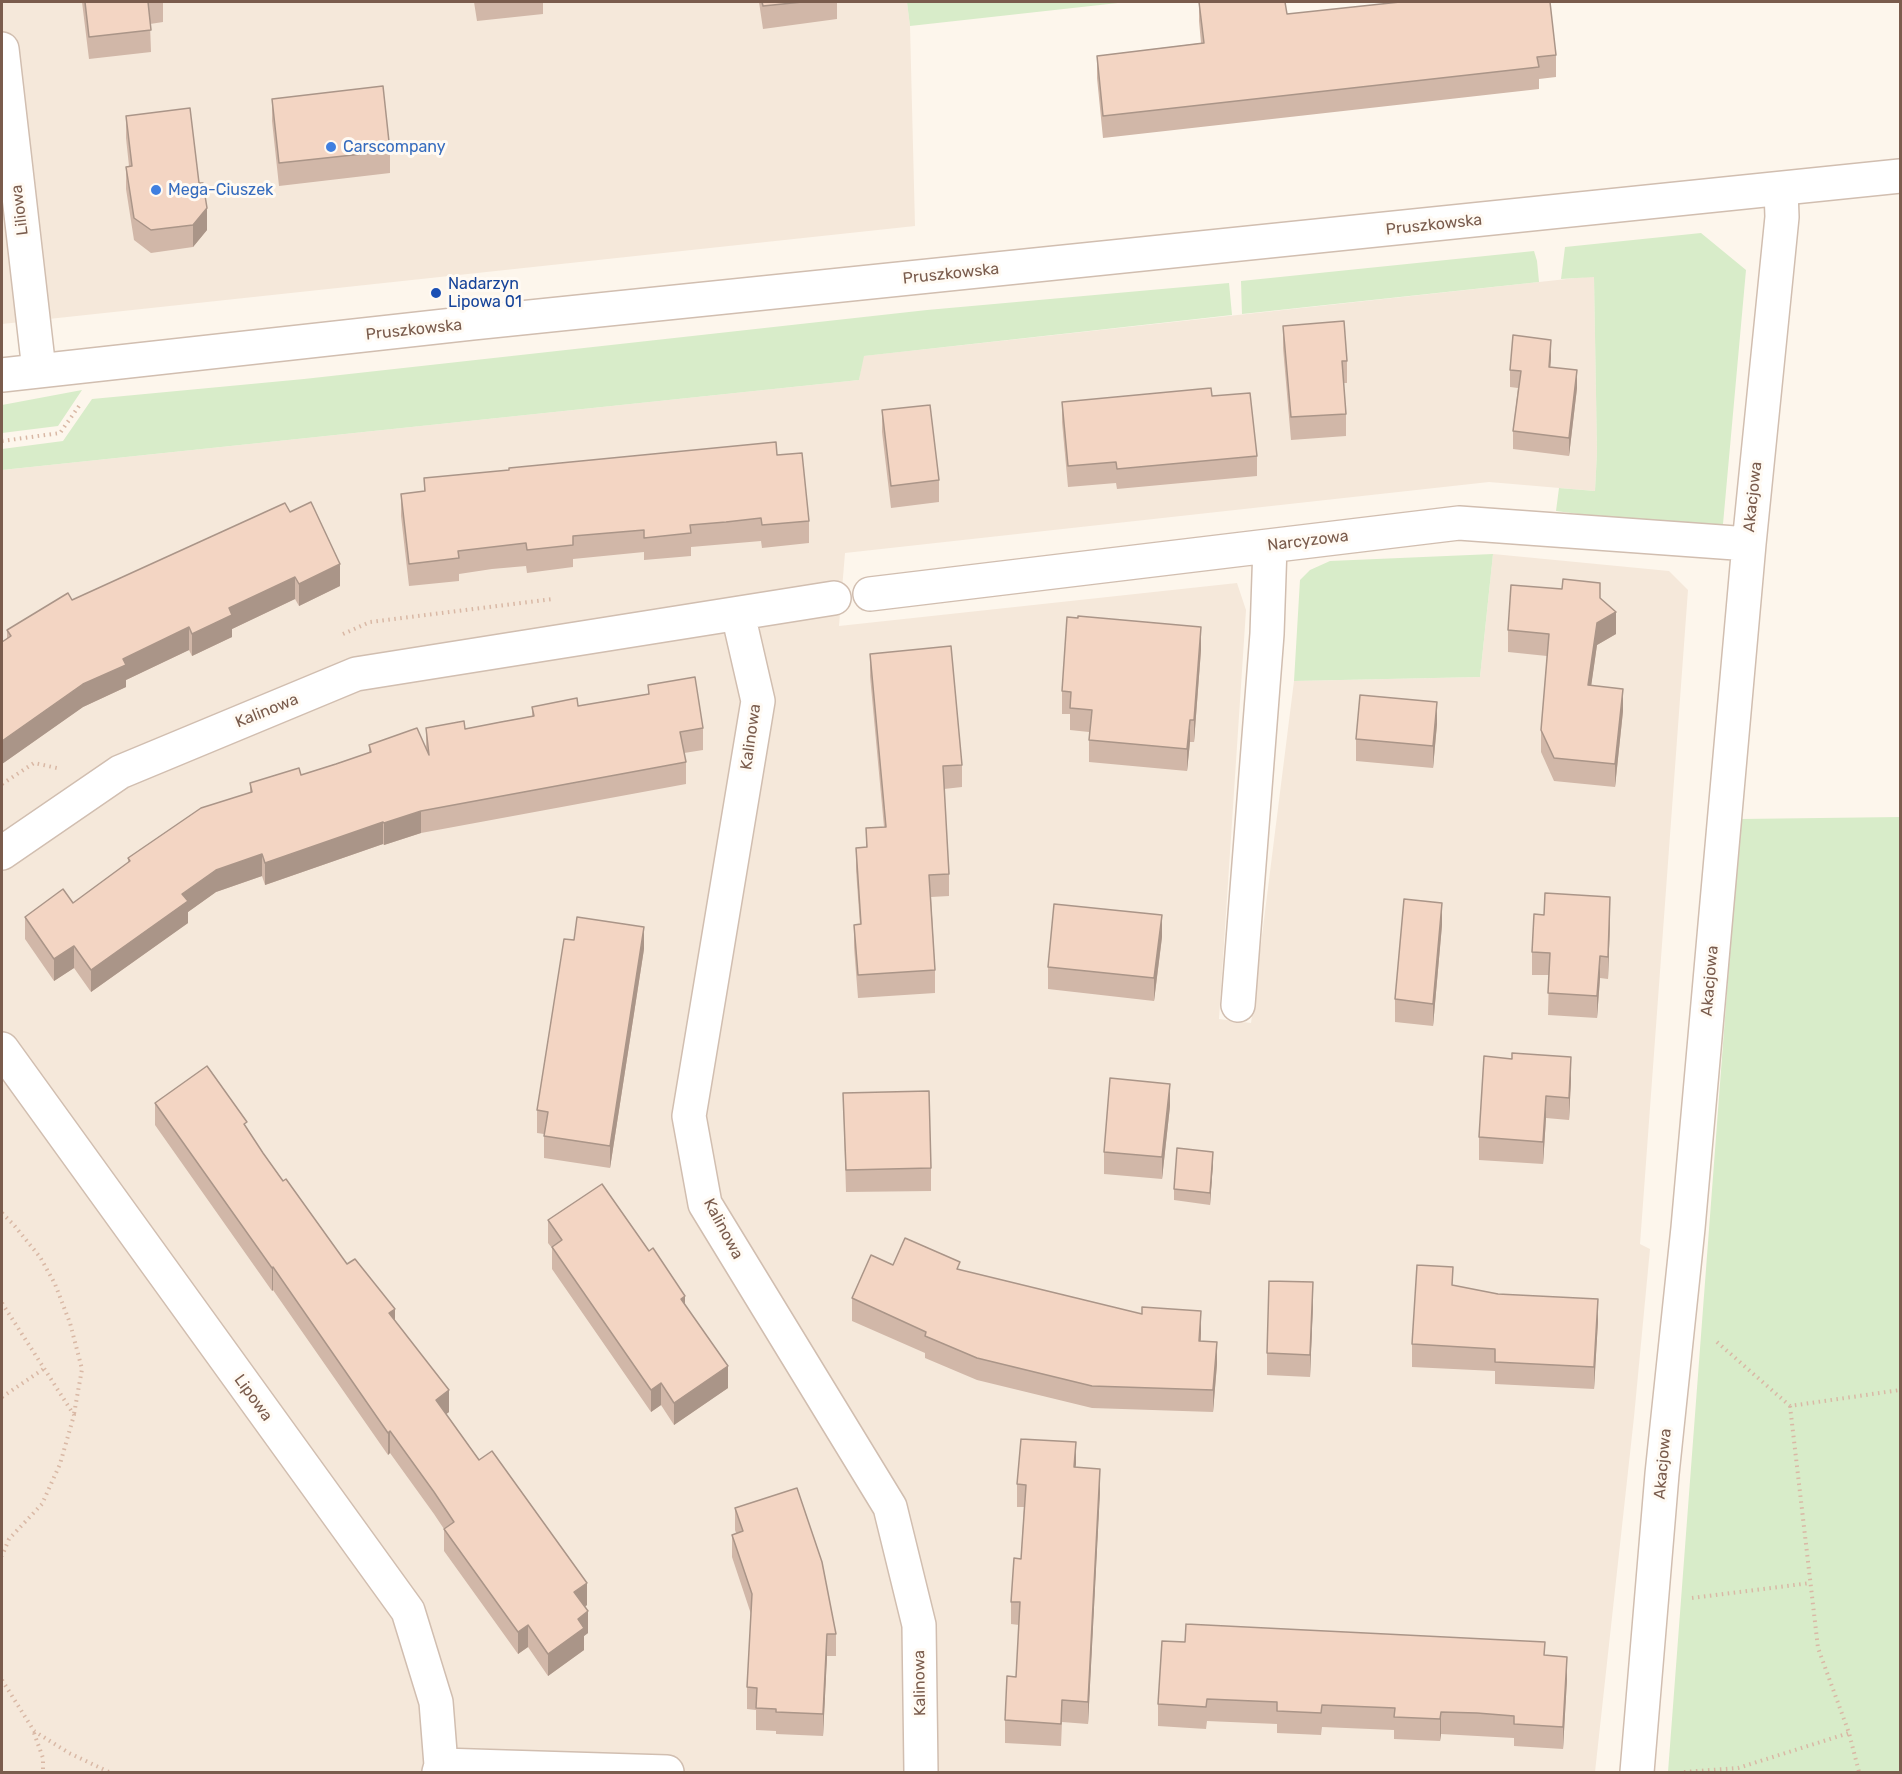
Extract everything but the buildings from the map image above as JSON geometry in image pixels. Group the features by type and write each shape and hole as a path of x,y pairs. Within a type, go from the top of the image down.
{"street":[{"name":"Liliowa","path":"2,49 39,370"},
{"name":"Pruszkowska","path":"2,375 460,325 1900,176"},
{"name":"Akacjowa","path":"1636,1773 1688,1228 1749,544 1782,217 1781,189"},
{"name":"Narcyzowa","path":"870,594 1459,523 1749,544"},
{"path":"1238,1005 1267,634 1270,546"},
{"name":"Kalinowa","path":"2,853 120,772 356,674 834,598"},
{"name":"Kalinowa","path":"738,614 758,701 688,1116 705,1204 890,1507 919,1625 921,1773"},
{"name":"Lipowa","path":"2,1049 408,1611 436,1702 440,1769"},
{"path":"440,1769 667,1773"}],"path":[{"path":"2,1213 40,1257 70,1323 82,1369 74,1415 60,1464 42,1504 9,1539 2,1556"},
{"path":"2,1303 74,1415"},
{"path":"1679,1308 1790,1406 1818,1648 1849,1733 1859,1773"},
{"path":"2,1397 45,1368"},
{"path":"1790,1406 1900,1390"},
{"path":"1651,1603 1810,1583"},
{"path":"2,1680 34,1731 43,1758 43,1773"},
{"path":"34,1731 69,1753 109,1773"},
{"path":"1684,1773 1738,1768 1849,1733"}],"shaded area":[{"path":"2,2 907,2 910,26 915,226 2,324"},
{"path":"1594,276 1597,452 1595,491 1489,482 845,553 839,626 1237,583 1246,610 1219,1019 1251,1023 1294,681 1480,677 1493,554 1669,571 1688,590 1640,1244 1650,1249 1595,1772 2,1772 2,470 859,380 863,356"}],"green space":[{"path":"907,2 1127,2 910,26"},
{"path":"1701,233 1746,270 1723,524 1717,527 1556,511 1559,488 1595,491 1597,452 1594,277 1561,279 1565,247"},
{"path":"1534,251 1539,282 1242,314 1241,281"},
{"path":"1229,283 1232,315 864,356 859,380 2,470 2,449 63,441 92,399 304,379 927,310"},
{"path":"82,390 58,426 2,433 2,405"},
{"path":"1493,554 1480,677 1294,681 1300,580 1310,570 1330,561"},
{"path":"1900,817 1900,1772 1668,1772 1740,819"}],"place":[{"name":"Carscompany","path":"331,147"},
{"name":"Mega-Ciuszek","path":"156,190"},
{"name":"Nadarzyn Lipowa 01","path":"436,293"}]}
